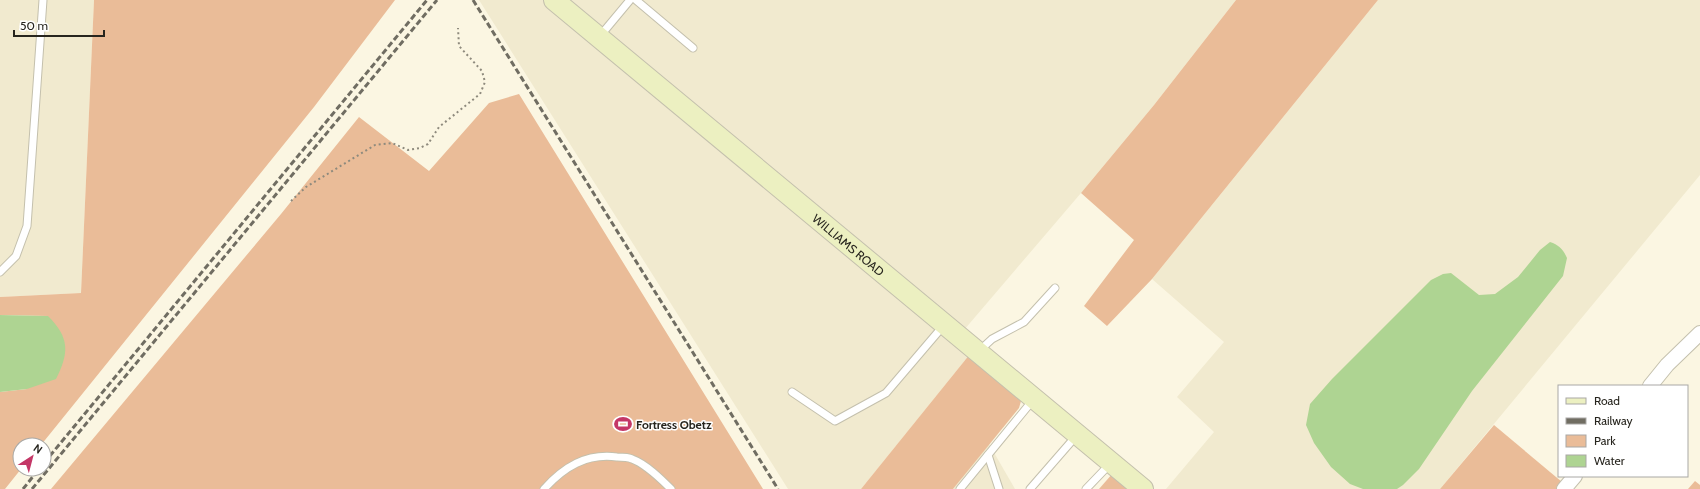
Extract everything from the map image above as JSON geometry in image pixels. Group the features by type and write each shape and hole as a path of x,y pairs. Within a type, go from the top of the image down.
{"main road":[{"name":"WILLIAMS ROAD","path":"554,0 1143,489"}],"street":[{"path":"1651,385 1667,365 1700,333"},
{"path":"1564,489 1574,477"}],"lane":[{"path":"0,272 16,256 27,226 43,0"},
{"path":"599,38 630,0"},
{"path":"636,0 693,48"},
{"path":"978,352 992,339 1024,322 1055,288"},
{"path":"792,392 835,421 886,393 944,325"},
{"path":"960,489 1035,399"},
{"path":"1030,489 1077,434"},
{"path":"544,489 554,477 582,459 606,455 632,458 656,475 671,489"},
{"path":"988,455 999,489"},
{"path":"1086,489 1111,463"}],"path":[{"path":"291,201 306,187 375,145 392,143 408,150 420,148 428,144 439,127 480,94 485,82 482,71 459,46 458,28"}],"shaded area":[{"path":"0,0 94,0 81,293 0,297"},
{"path":"479,0 1236,0 1154,105 964,330 970,354 861,489 788,489"},
{"path":"1378,0 1700,0 1700,175 1440,489 1166,489 1214,432 1177,397 1224,342 1152,279"},
{"path":"989,444 1015,489 953,489"}],"green space":[{"path":"94,0 395,0 314,107 47,437 12,437 12,477 15,477 5,489 0,489 0,392 27,389 48,316 0,315 0,297 81,293"},
{"path":"1236,0 1378,0 1152,279 1107,326 1084,306 1134,240 1081,193 1154,105"},
{"path":"519,94 763,489 51,489 281,214 359,117 429,171 489,103"},
{"path":"970,354 1020,396 1021,401 1019,408 953,489 861,489"},
{"path":"1494,425 1562,482 1557,489 1440,489"},
{"path":"1113,473 1133,489 1099,489"},
{"path":"1695,481 1700,485 1700,489 1688,489"}],"water":[{"path":"1550,242 1556,244 1564,252 1567,258 1563,276 1472,391 1419,469 1397,489 1363,489 1350,484 1331,467 1314,443 1306,425 1310,404 1332,379 1431,280 1443,274 1451,273 1479,295 1495,294 1518,277 1540,250"},
{"path":"0,315 48,316 55,324 64,339 65,346 63,361 56,379 27,389 0,392"}],"railway":[{"path":"52,453 427,0"},
{"path":"32,489 437,0"},
{"path":"473,0 778,489"},
{"path":"23,489 33,477"}],"place":[{"name":"Fortress Obetz","path":"623,424"}]}
